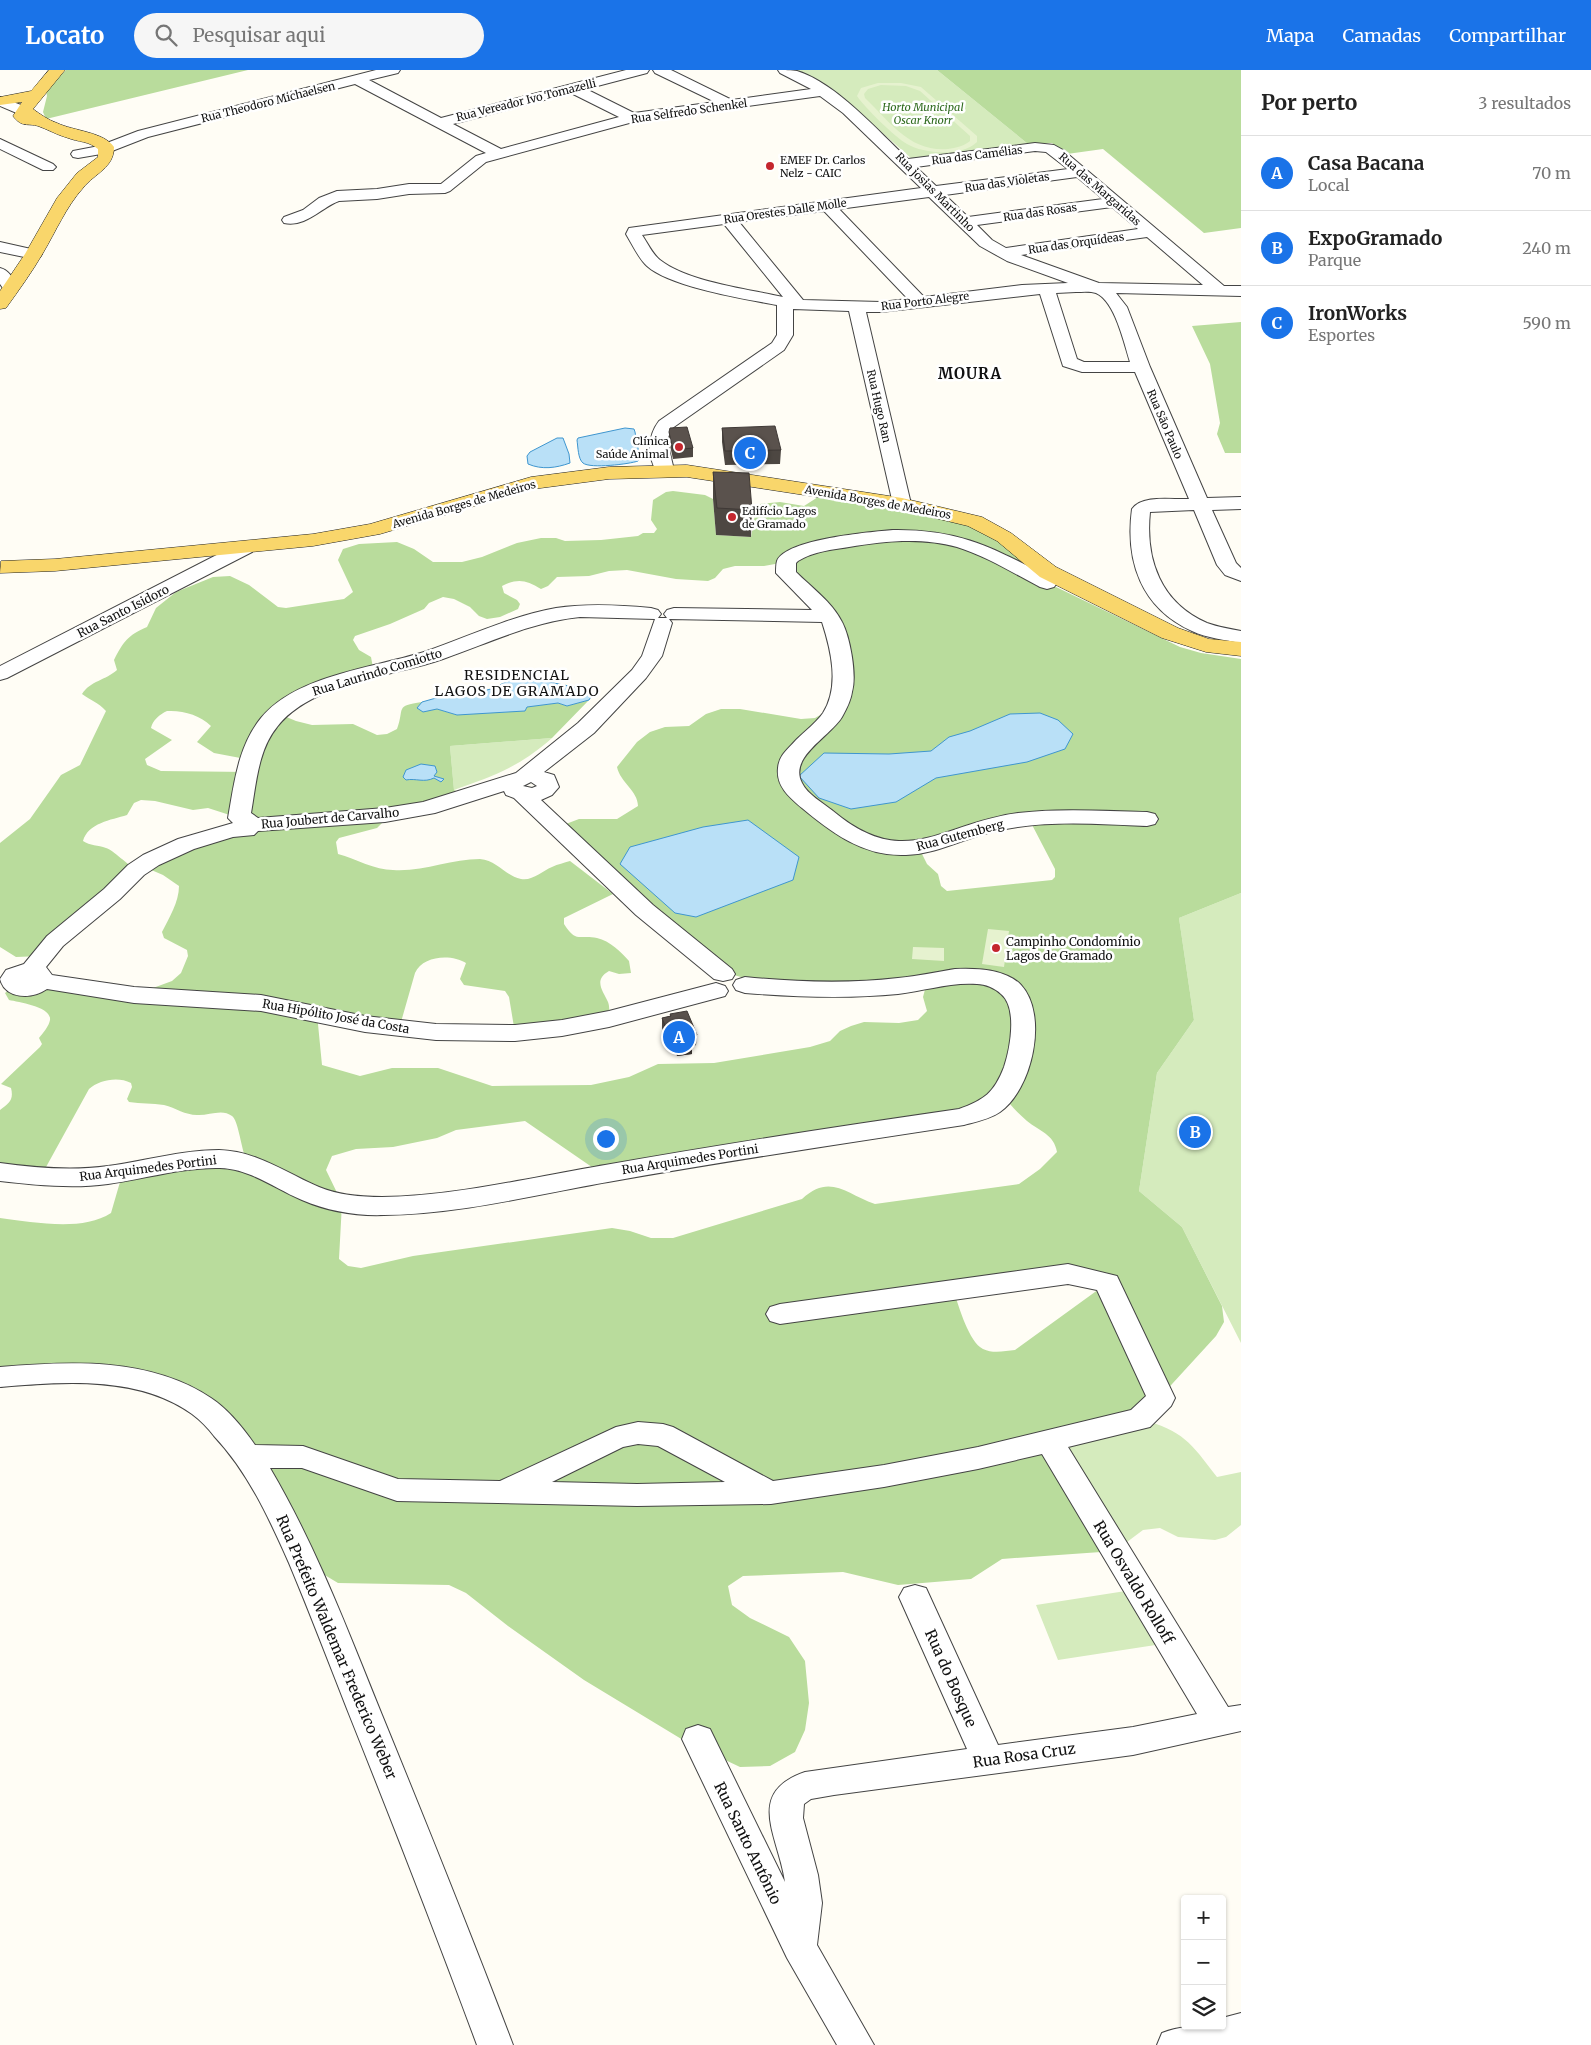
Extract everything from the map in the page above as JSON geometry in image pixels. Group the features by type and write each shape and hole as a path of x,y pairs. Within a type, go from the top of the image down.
{"main road":[{"path":"0,102 37,92 57,70"},
{"path":"29,117 38,111 42,97 37,92"},
{"path":"0,304 11,288 26,252 65,198 83,177 106,157 102,144 62,131 29,117"},
{"path":"29,117 74,150 84,164 83,177"},
{"name":"Avenida Borges de Medeiros","path":"0,571 313,540 373,530 532,483 599,474 665,470 707,473 902,504 974,521 990,528 1014,544 1039,575"},
{"path":"1039,575 1188,640 1206,645 1241,650"},
{"path":"1039,575 1180,647 1201,653 1241,659"}],"street":[{"name":"Rua Theodoro Michaelsen","path":"74,150 91,153 102,144 393,70"},
{"name":"Rua Vereador Ivo Tomazelli","path":"438,122 642,70"},
{"path":"660,70 732,105"},
{"name":"Rua josias Martinho","path":"785,70 824,91 867,126 986,243 1002,253 1099,288"},
{"path":"356,79 498,153"},
{"path":"573,88 632,118"},
{"name":"Rua Selfredo Schenkel","path":"290,220 313,210 328,199 337,196 377,194 409,188 445,188 475,163 498,153 632,118 824,91"},
{"path":"0,102 29,117"},
{"path":"0,143 48,168"},
{"name":"Rua das Camélias","path":"906,164 1035,147 1049,148"},
{"name":"Rua das Margaridas","path":"1049,148 1220,291"},
{"name":"Rua das Violetas","path":"934,192 1080,172"},
{"name":"Rua Orestes Dalle Molle","path":"635,232 934,192"},
{"name":"Rua das Rosas","path":"965,222 1114,202"},
{"path":"828,206 920,302"},
{"path":"665,470 657,441 658,432 665,425 778,346 785,335 791,304 728,219"},
{"name":"Rua Porto Alegre","path":"635,232 634,234 653,263 665,271 691,281 791,304 857,308 881,307 1046,288 1241,291"},
{"name":"Rua das Orquídeas","path":"1002,253 1150,232"},
{"path":"0,246 26,252"},
{"path":"0,257 26,252"},
{"path":"0,273 11,288"},
{"path":"1046,288 1069,362 1082,366 1141,366"},
{"name":"Rua São Paulo","path":"1099,288 1108,294 1119,307 1141,366 1200,503 1234,570"},
{"name":"Rua Hugo Ran","path":"857,308 902,504"},
{"path":"1241,503 1155,504 1147,506 1141,509 1137,530 1139,552 1150,582 1158,595 1178,614 1201,627 1241,637"},
{"name":"Rua Gutemberg","path":"1039,575 965,544 920,536 861,539 815,547 792,554 786,562 786,573 828,616 835,630 840,650 842,692 832,716 791,758 788,766 791,784 800,794 846,832 879,845 904,849 918,847 978,828 1011,821 1075,816 1147,820"},
{"name":"Rua Santo Isidoro","path":"0,674 245,548"},
{"name":"Rua Laurindo Comiotto","path":"241,824 251,760 269,722 281,710 299,698 339,682 420,660 534,619 579,611 663,617 828,616"},
{"path":"663,617 652,656 639,674 528,785 553,824 653,919 728,983"},
{"name":"Rua Joubert de Carvalho","path":"241,824 385,815 426,808 467,796 528,785"},
{"path":"21,984 40,956 55,941 112,894 136,870 151,860 186,844 241,824"},
{"name":"Rua Arquimedes Portini","path":"0,1172 40,1178 94,1176 201,1159 222,1158 239,1160 313,1195 342,1203 381,1206 425,1204 690,1159 964,1117 991,1106 1004,1093 1014,1076 1022,1046 1023,1024 1020,1004 1013,991 1003,983 986,978 967,976 899,986 842,990 728,983"},
{"name":"Rua Hipólito José da Costa","path":"21,984 134,995 261,1003 399,1029 516,1033 562,1028 618,1017 728,983"},
{"path":"248,1456 303,1458 397,1490 636,1495 770,1493 884,1476 1048,1442 1140,1419 1161,1398 1107,1283 1068,1274 780,1314"},
{"name":"Rua Prefeito Waldemar Frederico Weber","path":"0,1377 43,1373 84,1374 119,1376 150,1381 175,1391 203,1407 230,1434 248,1456 266,1483 301,1555 449,1920 495,2045"},
{"path":"502,1492 616,1438 638,1433 664,1435 770,1493"},
{"name":"Rua Osvaldo Rolloff","path":"1048,1442 1230,1720"},
{"name":"Rua do Bosque","path":"914,1597 988,1760"},
{"name":"Rua Rosa Cruz","path":"799,1947 806,1903 802,1875 786,1818 788,1798 796,1791 806,1786 1134,1741 1230,1720"},
{"name":"Rua Santo Antônio","path":"698,1739 799,1947 856,2045"},
{"path":"1175,2045 1241,2030"}],"green space":[{"path":"66,70 248,70 46,119 43,112 47,96 46,90"},
{"name":"Horto Municipal Oscar Knorr","path":"793,70 937,70 1028,144 912,159 836,92"},
{"path":"937,70 1241,70 1241,228 1204,233 1103,149 1067,154 1052,143 1028,144"},
{"path":"878,83 901,83 921,87 977,136 977,142 970,147 953,152 933,152 907,144 866,107 857,96 861,88","holes":["881,85 906,86 920,91 970,136 970,141 948,149 935,149 923,146 902,134 865,98 864,94 868,89"]},
{"path":"1241,322 1241,453 1225,453 1217,434 1220,423 1210,364 1192,326"},
{"path":"673,491 705,495 713,499 716,535 751,537 756,509 760,504 780,502 804,506 818,497 837,494 975,521 1026,565 1021,570 1180,647 1201,653 1241,659 1241,893 1179,918 1194,1020 1157,1073 1139,1191 1182,1227 1222,1306 1224,1322 1216,1336 1140,1419 1049,1442 1115,1551 1002,1559 971,1579 898,1585 843,1572 743,1576 728,1586 732,1605 750,1618 789,1637 805,1661 809,1703 805,1730 795,1752 770,1766 740,1767 683,1740 584,1680 508,1626 466,1593 449,1585 338,1583 323,1574 248,1456 150,1381 0,1377 0,1218 57,1224 72,1224 99,1219 111,1213 120,1182 124,1177 245,1156 236,1123 232,1116 219,1112 193,1115 164,1105 129,1102 127,1099 132,1087 131,1083 115,1079 103,1081 89,1089 40,1178 0,1172 0,1110 8,1103 12,1096 11,1088 1,1084 40,1047 42,1044 39,1038 50,1020 49,1015 41,1008 9,1000 5,993 14,986 134,995 172,981 181,973 188,956 187,950 164,938 162,932 175,904 179,886 163,875 149,869 232,830 239,818 208,808 193,810 155,801 141,800 134,803 127,815 95,826 83,841 109,849 136,870 41,956 16,957 0,947 0,843 30,819 61,775 80,765 106,711 82,694 85,690 117,670 114,660 120,648 131,636 147,627 156,608 176,592 213,577 230,576 249,585 278,607 286,608 344,599 353,592 338,560 343,549 359,544 397,542 414,549 433,562 462,562 482,557 517,543 541,538 556,538 565,541 638,536 643,533 654,533 657,529 651,520 653,500 666,492","holes":["786,562 840,651 839,704 815,718 801,719 740,709 721,709 706,714 689,726 665,727 650,732 637,742 617,767 635,796 638,806 617,819 579,819 558,827 730,974 741,977 745,981 899,986 927,982 923,997 927,1011 918,1020 899,1023 864,1022 840,1031 830,1041 810,1047 714,1063 658,1064 629,1077 591,1085 492,1086 438,1068 392,1068 360,1076 322,1065 317,1014 399,1029 415,973 419,967 431,960 446,957 460,960 466,963 460,979 464,985 505,991 509,997 515,1033 609,1019 609,1004 602,990 601,978 609,971 619,974 631,973 629,961 615,947 597,938 575,936 564,924 564,918 613,894 570,861 525,879 510,875 491,862 480,859 415,869 386,870 338,854 336,842 339,838 377,828 384,821 467,796 454,790 450,746 552,738 589,700 567,706 558,703 457,715 437,709 417,708 422,702 413,703 402,709 397,729 387,734 377,735 353,724 312,725 284,716 339,683 373,668 371,657 359,650 353,640 355,636 390,624 424,609 429,603 443,597 454,599 470,607 479,616 487,619 500,617 518,609 520,604 517,600 504,593 502,586 517,581 526,582 541,589 548,586 557,577 589,576 609,571 627,570 676,579 708,581 715,578 723,569 735,566 764,566","167,711 185,712 207,722 211,726 197,742 214,753 251,760 248,772 161,771 147,765 145,759 172,740 151,728 159,716","1029,819 1055,869 1055,877 1052,880 947,891 941,886 938,874 927,864 919,848","1003,1093 1020,1115 1053,1141 1057,1152 1040,1169 1019,1184 875,1204 838,1188 821,1187 802,1199 673,1238 651,1238 630,1231 612,1228 413,1256 361,1268 348,1266 339,1259 342,1203 326,1170 332,1156 356,1149 393,1147 437,1138 456,1130 525,1121 602,1174 991,1106","1068,1274 1106,1284 1015,1350 995,1352 983,1349 973,1339 954,1292"]},
{"path":"552,738 528,757 506,770 454,790 450,746"},
{"path":"1241,893 1241,1343 1182,1227 1139,1191 1157,1073 1194,1020 1179,918"},
{"name":"Campinho Condomínio Lagos de Gramado","path":"988,929 1009,931 1004,967 982,964"},
{"path":"913,947 944,948 944,961 912,959"},
{"path":"1140,1419 1167,1428 1185,1439 1217,1477 1241,1472 1241,1525 1226,1537 1215,1540 1178,1537 1160,1528 1143,1530 1115,1551 1049,1442"},
{"path":"1132,1590 1162,1644 1058,1660 1036,1605"}],"water":[{"path":"625,428 634,429 640,459 638,461 619,465 593,466 581,461 578,453 578,438"},
{"path":"557,438 563,438 570,463 549,468 528,464 527,456 530,452"},
{"path":"519,676 584,689 592,695 589,700 567,706 558,703 527,707 525,711 457,715 437,709 423,712 417,708 422,702 443,696 461,696 491,689"},
{"path":"1040,713 1058,720 1073,734 1065,749 1027,762 936,778 896,802 851,809 819,798 799,776 824,753 889,754 931,751 949,737 970,731 1010,714"},
{"path":"421,764 435,766 437,772 434,776 444,779 441,782 434,778 406,780 403,777 406,770"},
{"path":"748,820 799,857 793,880 696,917 675,913 620,864 630,847 703,827"}],"building":[{"path":"775,426 781,450 725,451 722,428"},
{"path":"687,427 693,448 673,450 669,432 670,428"},
{"path":"713,472 749,473 752,510 717,508"},
{"path":"687,1011 697,1035 689,1036 692,1043 677,1046 674,1038 670,1038 662,1018 671,1016 670,1014"}],"place":[{"name":"EMEF Dr. Carlos Nelz - CAIC","path":"770,166"},
{"name":"Clínica Saúde Animal","path":"679,447"},
{"name":"IronWorks","path":"750,453"},
{"name":"Edifício Lagos de Gramado","path":"732,517"},
{"name":"Campinho Condomínio Lagos de Gramado","path":"996,948"},
{"name":"Casa Bacana","path":"679,1037"},
{"name":"ExpoGramado","path":"1195,1132"}],"district":[{"name":"MOURA","path":"970,373"},
{"name":"RESIDENCIAL LAGOS DE GRAMADO","path":"517,684"}]}
